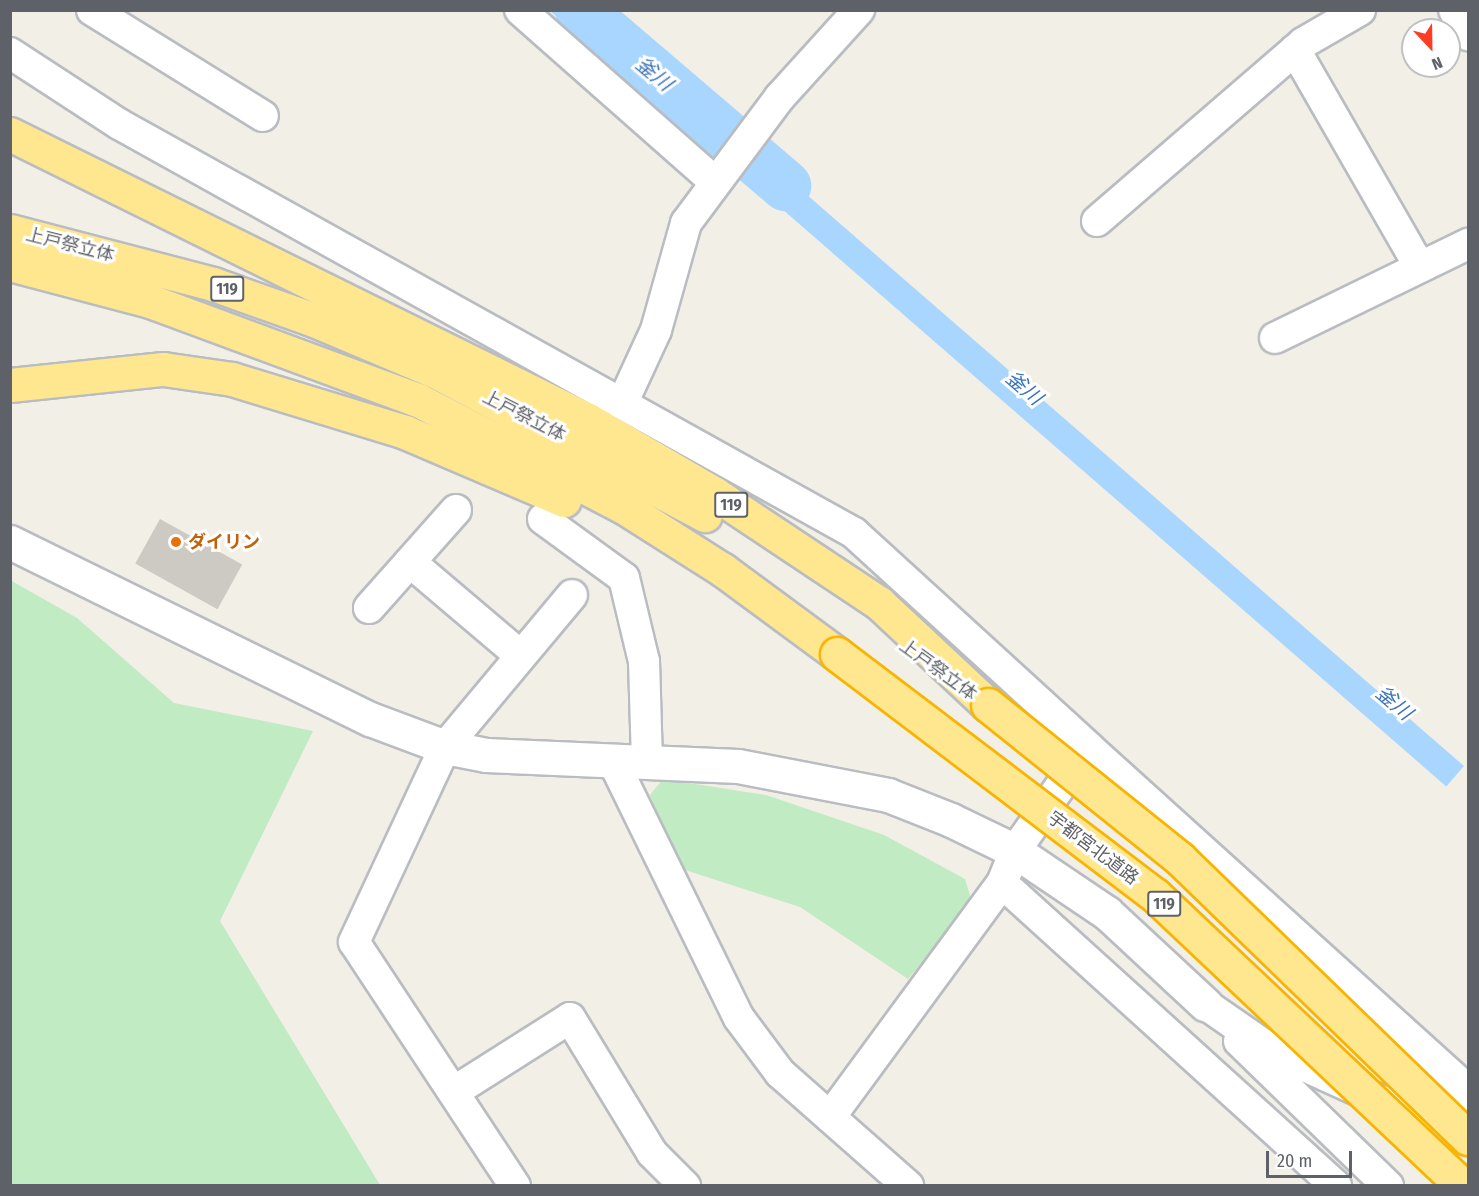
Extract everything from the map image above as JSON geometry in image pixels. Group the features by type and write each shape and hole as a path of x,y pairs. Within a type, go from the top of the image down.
{"highway":[{"name":"119","path":"10,134 146,198 440,359 588,420 715,494 879,603 988,705 1180,859 1468,1140"},
{"name":"119","path":"10,152 146,198"},
{"name":"上戸祭立体","path":"10,231 213,284 440,359"},
{"name":"上戸祭立体","path":"10,264 150,301 418,400 622,506 723,570 837,654"},
{"name":"119","path":"10,385 163,369 276,388 405,432 547,490 837,654"},
{"name":"宇都宮北道路","path":"837,654 1155,895 1463,1185"}],"street":[{"path":"92,10 263,116"},
{"path":"520,10 717,177"},
{"path":"622,404 656,330 687,223 717,177 780,98 859,10"},
{"path":"1097,222 1295,50 1360,10"},
{"path":"1454,10 1468,35"},
{"path":"1295,50 1420,267"},
{"path":"10,53 119,124 854,533 1459,1082 1468,1099"},
{"path":"1275,338 1468,244"},
{"path":"369,608 456,510"},
{"path":"543,519 624,578 644,661 647,761"},
{"path":"10,542 370,719 445,747 486,755 738,766 831,781 888,795 1016,851 1107,913 1204,1004 1276,1082 1388,1185"},
{"path":"410,562 521,656"},
{"path":"515,1185 455,1091 387,999 354,942 445,747 572,595"},
{"path":"830,1117 1002,883 1016,851 1088,747"},
{"path":"613,761 739,1018 780,1073 908,1185"},
{"path":"1002,883 1336,1185"},
{"path":"1204,1004 1274,1052 1468,1140"},
{"path":"455,1091 570,1018 652,1153 686,1185"}],"green space":[{"path":"10,580 77,618 174,703 313,731 220,921 380,1185 11,1185"},
{"path":"663,779 766,795 884,835 965,879 972,902 908,979 800,907 679,868 650,795"}],"water":[{"path":"550,11 586,11 722,128 707,145"},
{"path":"753,148 1464,766 1446,786 735,168"}],"building":[{"name":"ダイリン","path":"160,519 242,565 217,609 135,564"}],"waterway":[{"name":"釜川","path":"580,10 785,185"}],"place":[{"name":"ダイリン","path":"176,542"}]}
